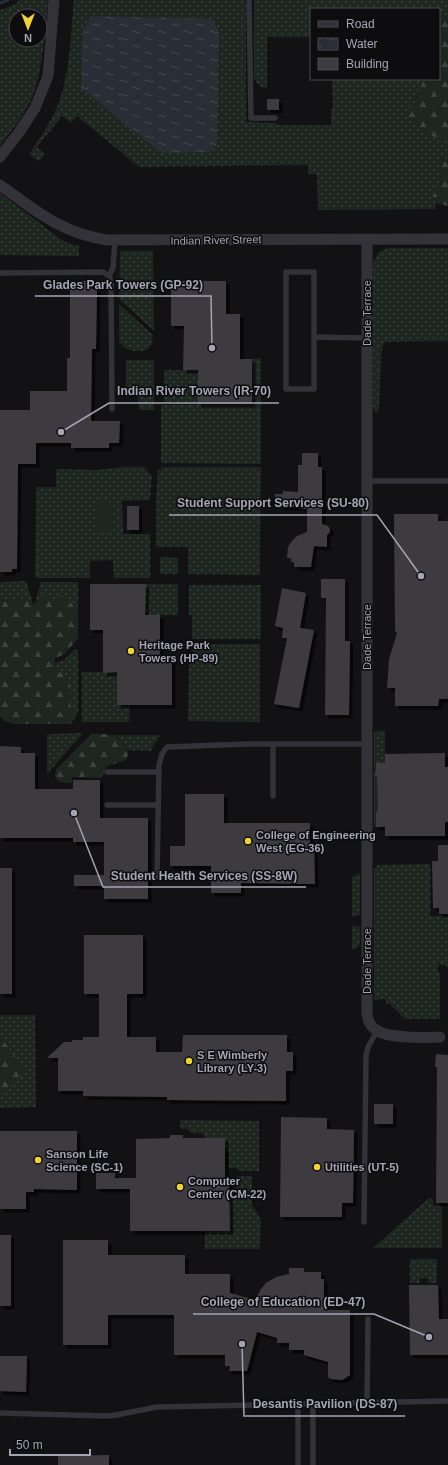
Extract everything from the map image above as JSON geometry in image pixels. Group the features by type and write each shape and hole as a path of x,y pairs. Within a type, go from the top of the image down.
{"street":[{"path":"0,157 35,108 48,76 54,0"},
{"name":"Indian River Street","path":"0,185 45,218 69,230 87,237 115,241 234,239 448,239"},
{"name":"Dade Terrace","path":"367,239 367,1011 368,1020 371,1026 377,1031"},
{"path":"377,1031 386,1035 397,1036 445,1037"}],"lane":[{"path":"249,0 251,118 275,118"},
{"path":"109,276 114,268 115,241"},
{"path":"0,273 103,272 109,276 111,282 112,409"},
{"path":"286,272 314,272 314,337 314,389 286,389 286,272"},
{"path":"314,337 367,338"},
{"path":"367,481 448,481"},
{"path":"158,877 159,772 160,758 164,749 167,747 273,744 366,744"},
{"path":"273,744 273,796"},
{"path":"107,772 159,772"},
{"path":"107,805 158,805"},
{"path":"364,1222 366,1056 368,1047 377,1031"},
{"path":"367,1402 368,1319"},
{"path":"0,1413 107,1416 157,1406 448,1401"},
{"path":"298,1403 298,1465"},
{"path":"313,1403 313,1465"}],"green space":[{"path":"19,0 48,0 47,8 8,8 8,48 43,48 41,65 31,100 17,124 0,146 0,10 16,4"},
{"path":"74,0 246,0 246,122 276,123 277,125 331,125 331,109 333,109 332,80 424,80 416,98 415,108 447,141 448,139 448,158 441,160 440,187 432,197 436,203 435,209 318,210 317,174 308,174 308,165 139,167 77,116 71,123 62,116 37,147 45,154 39,161 29,154 40,138 56,109 65,83"},
{"path":"254,0 448,0 448,16 440,16 440,8 310,8 310,37 267,37 267,88 259,85 254,78"},
{"path":"440,16 448,16 447,141 422,131 412,123 407,111 415,108 416,98 424,80 440,80"},
{"path":"448,158 448,206 436,203 432,197 440,187 441,160"},
{"path":"0,193 59,238 68,243 79,246 79,256 0,255"},
{"path":"388,248 448,248 448,341 385,342 382,347 379,408 377,412 375,412 373,408 373,263 379,252"},
{"path":"120,251 153,251 154,331 119,299"},
{"path":"119,304 153,335 152,344 147,350 139,351 128,349 119,342"},
{"path":"261,358 261,464 161,463 161,405 252,404 252,359"},
{"path":"126,360 154,360 154,410 139,410 138,392 126,392"},
{"path":"164,370 198,370 198,402 164,402"},
{"path":"121,467 144,467 152,476 150,500 122,501 123,534 150,534 150,578 114,578 113,560 90,561 90,578 35,578 36,487 56,487 56,469 99,470"},
{"path":"161,467 261,467 260,575 188,574 188,547 156,547 158,470 161,470"},
{"path":"97,501 114,502 114,533 97,533"},
{"path":"160,557 178,558 178,574 160,574"},
{"path":"27,581 32,603 25,598 0,601 0,582"},
{"path":"40,582 78,582 78,613 71,603 54,600 36,602"},
{"path":"146,584 178,584 178,615 145,615"},
{"path":"189,585 261,585 261,639 192,639 192,615 189,615"},
{"path":"43,594 54,600 61,596 71,603 78,613 78,638 65,654 55,658 55,667 70,681 70,705 74,710 74,720 70,724 14,724 5,721 0,716 0,601 25,598 34,604"},
{"path":"193,644 260,644 260,722 188,721 189,662 193,661"},
{"path":"78,649 78,712 74,720 73,710 70,705 70,681 55,667 55,663 64,660 74,650"},
{"path":"82,672 117,672 130,705 129,722 82,722"},
{"path":"374,731 385,731 385,763 375,764 375,776 377,776 378,812 376,813 376,827 374,827"},
{"path":"83,733 47,774 47,734"},
{"path":"91,734 110,735 118,738 127,751 128,756 126,760 107,766 101,778 72,777 71,783 60,782 55,777 56,770"},
{"path":"112,735 161,735 151,751 128,750 119,738"},
{"path":"430,864 430,916 448,916 448,967 446,967 446,965 438,965 438,973 440,973 440,1019 405,1019 390,1004 386,1004 386,999 374,1000 374,869 378,865"},
{"path":"360,873 360,915 352,917 352,877"},
{"path":"352,926 360,927 360,937 358,947 352,950"},
{"path":"0,1015 35,1015 36,1107 0,1108"},
{"path":"0,1038 23,1066 15,1084 0,1096"},
{"path":"180,1120 259,1121 259,1171 237,1171 237,1168 229,1168 229,1152 205,1138 203,1133 192,1133 186,1129 180,1128"},
{"path":"237,1176 252,1176 252,1205 261,1219 260,1249 205,1249 205,1231 230,1231 230,1196 236,1196"},
{"path":"429,1198 433,1199 433,1206 442,1206 442,1248 373,1248"},
{"path":"410,1259 437,1259 437,1283 428,1283 428,1278 420,1278 419,1283 410,1283"}],"water":[{"path":"92,16 212,19 219,32 217,144 209,152 164,153 155,148 81,88 83,30"}],"building":[{"path":"267,99 279,99 279,110 267,110"},
{"path":"80,281 92,281 92,289 97,289 96,349 92,349 91,421 120,421 119,443 109,443 109,448 71,448 71,443 36,443 36,464 18,464 17,569 12,569 12,572 0,572 0,410 30,410 30,391 67,391 67,358 70,358 70,289 74,289 74,285 80,285"},
{"path":"171,281 226,281 226,314 240,314 240,359 252,359 252,404 198,404 198,370 183,370 184,326 171,326"},
{"path":"302,453 318,453 318,467 322,467 322,524 328,526 330,529 330,532 327,535 327,547 314,546 311,567 294,567 294,562 291,562 291,558 287,558 288,547 292,541 297,536 307,532 307,509 301,509 301,507 282,507 282,505 277,505 277,503 275,503 275,494 283,494 283,491 298,492 298,465 302,465"},
{"path":"127,506 139,506 139,530 127,530"},
{"path":"394,514 438,514 438,521 448,521 448,699 439,699 438,706 395,706 395,688 387,688 389,659 397,633 395,631"},
{"path":"321,579 345,579 345,641 350,641 349,715 325,715 326,598 321,598"},
{"name":"Heritage Park Towers (HP-89)","path":"90,584 146,584 145,615 160,615 160,660 172,660 172,705 117,705 117,672 103,673 103,630 90,630"},
{"path":"282,588 306,593 300,628 314,630 299,708 274,704 287,638 282,638 283,628 275,626"},
{"path":"0,746 21,747 21,753 35,753 35,789 73,789 73,780 100,780 100,818 148,818 148,899 104,899 104,886 74,886 74,875 104,875 104,842 73,842 73,838 0,838"},
{"path":"445,753 445,767 448,767 448,822 445,822 445,836 385,836 385,827 376,827 376,812 378,812 377,776 375,776 376,763 385,763 385,754"},
{"name":"College of Engineering West (EG-36)","path":"185,794 224,794 224,823 310,823 310,844 314,844 315,884 241,883 241,893 211,893 211,866 170,866 170,846 185,846"},
{"path":"438,845 448,845 448,914 439,914 439,908 433,908 432,861 438,861"},
{"path":"0,868 12,868 12,994 0,994"},
{"name":"S E Wimberly Library (LY-3)","path":"84,935 143,935 143,994 127,994 127,1037 156,1037 156,1052 182,1052 183,1035 287,1035 287,1052 293,1052 293,1071 286,1071 286,1101 167,1100 167,1097 83,1096 83,1091 58,1091 58,1058 47,1058 64,1042 83,1040 83,1037 99,1037 99,994 84,994"},
{"path":"436,1054 448,1055 448,1203 436,1203"},
{"path":"374,1104 393,1104 393,1124 374,1124"},
{"name":"Utilities (UT-5)","path":"281,1117 327,1118 327,1129 354,1130 353,1203 342,1203 342,1217 280,1217"},
{"name":"Sanson Life Science (SC-1)","path":"0,1131 77,1131 77,1190 34,1189 34,1192 26,1192 26,1209 0,1209"},
{"name":"Computer Center (CM-22)","path":"170,1135 183,1135 183,1138 225,1138 225,1178 229,1178 230,1231 130,1231 130,1189 96,1189 96,1173 115,1173 115,1178 136,1178 136,1139 170,1138"},
{"path":"0,1235 11,1235 11,1306 0,1306"},
{"path":"63,1240 108,1240 108,1255 185,1255 185,1274 230,1274 230,1293 255,1300 266,1283 276,1277 289,1274 289,1268 304,1268 304,1272 321,1272 321,1279 324,1279 324,1310 350,1310 350,1375 342,1380 331,1379 328,1377 328,1362 304,1355 304,1350 289,1350 289,1343 277,1343 277,1338 257,1332 247,1371 229,1371 230,1366 225,1366 225,1355 174,1355 174,1315 108,1315 108,1345 63,1345"},
{"path":"409,1285 438,1285 439,1319 448,1319 448,1355 410,1355"},
{"path":"0,1356 27,1356 26,1392 0,1391"},
{"path":"109,1455 109,1465 58,1465 58,1456"}],"waterway":[{"path":"0,3 8,0"}],"place":[{"name":"Glades Park Towers (GP-92)","path":"212,348"},
{"name":"Indian River Towers (IR-70)","path":"61,432"},
{"name":"Student Support Services (SU-80)","path":"421,576"},
{"name":"Heritage Park Towers (HP-89)","path":"131,651"},
{"name":"Student Health Services (SS-8W)","path":"74,813"},
{"name":"College of Engineering West (EG-36)","path":"248,841"},
{"name":"S E Wimberly Library (LY-3)","path":"189,1061"},
{"name":"Sanson Life Science (SC-1)","path":"38,1160"},
{"name":"Utilities (UT-5)","path":"317,1167"},
{"name":"Computer Center (CM-22)","path":"180,1187"},
{"name":"College of Education (ED-47)","path":"429,1337"},
{"name":"Desantis Pavilion (DS-87)","path":"242,1344"}]}
